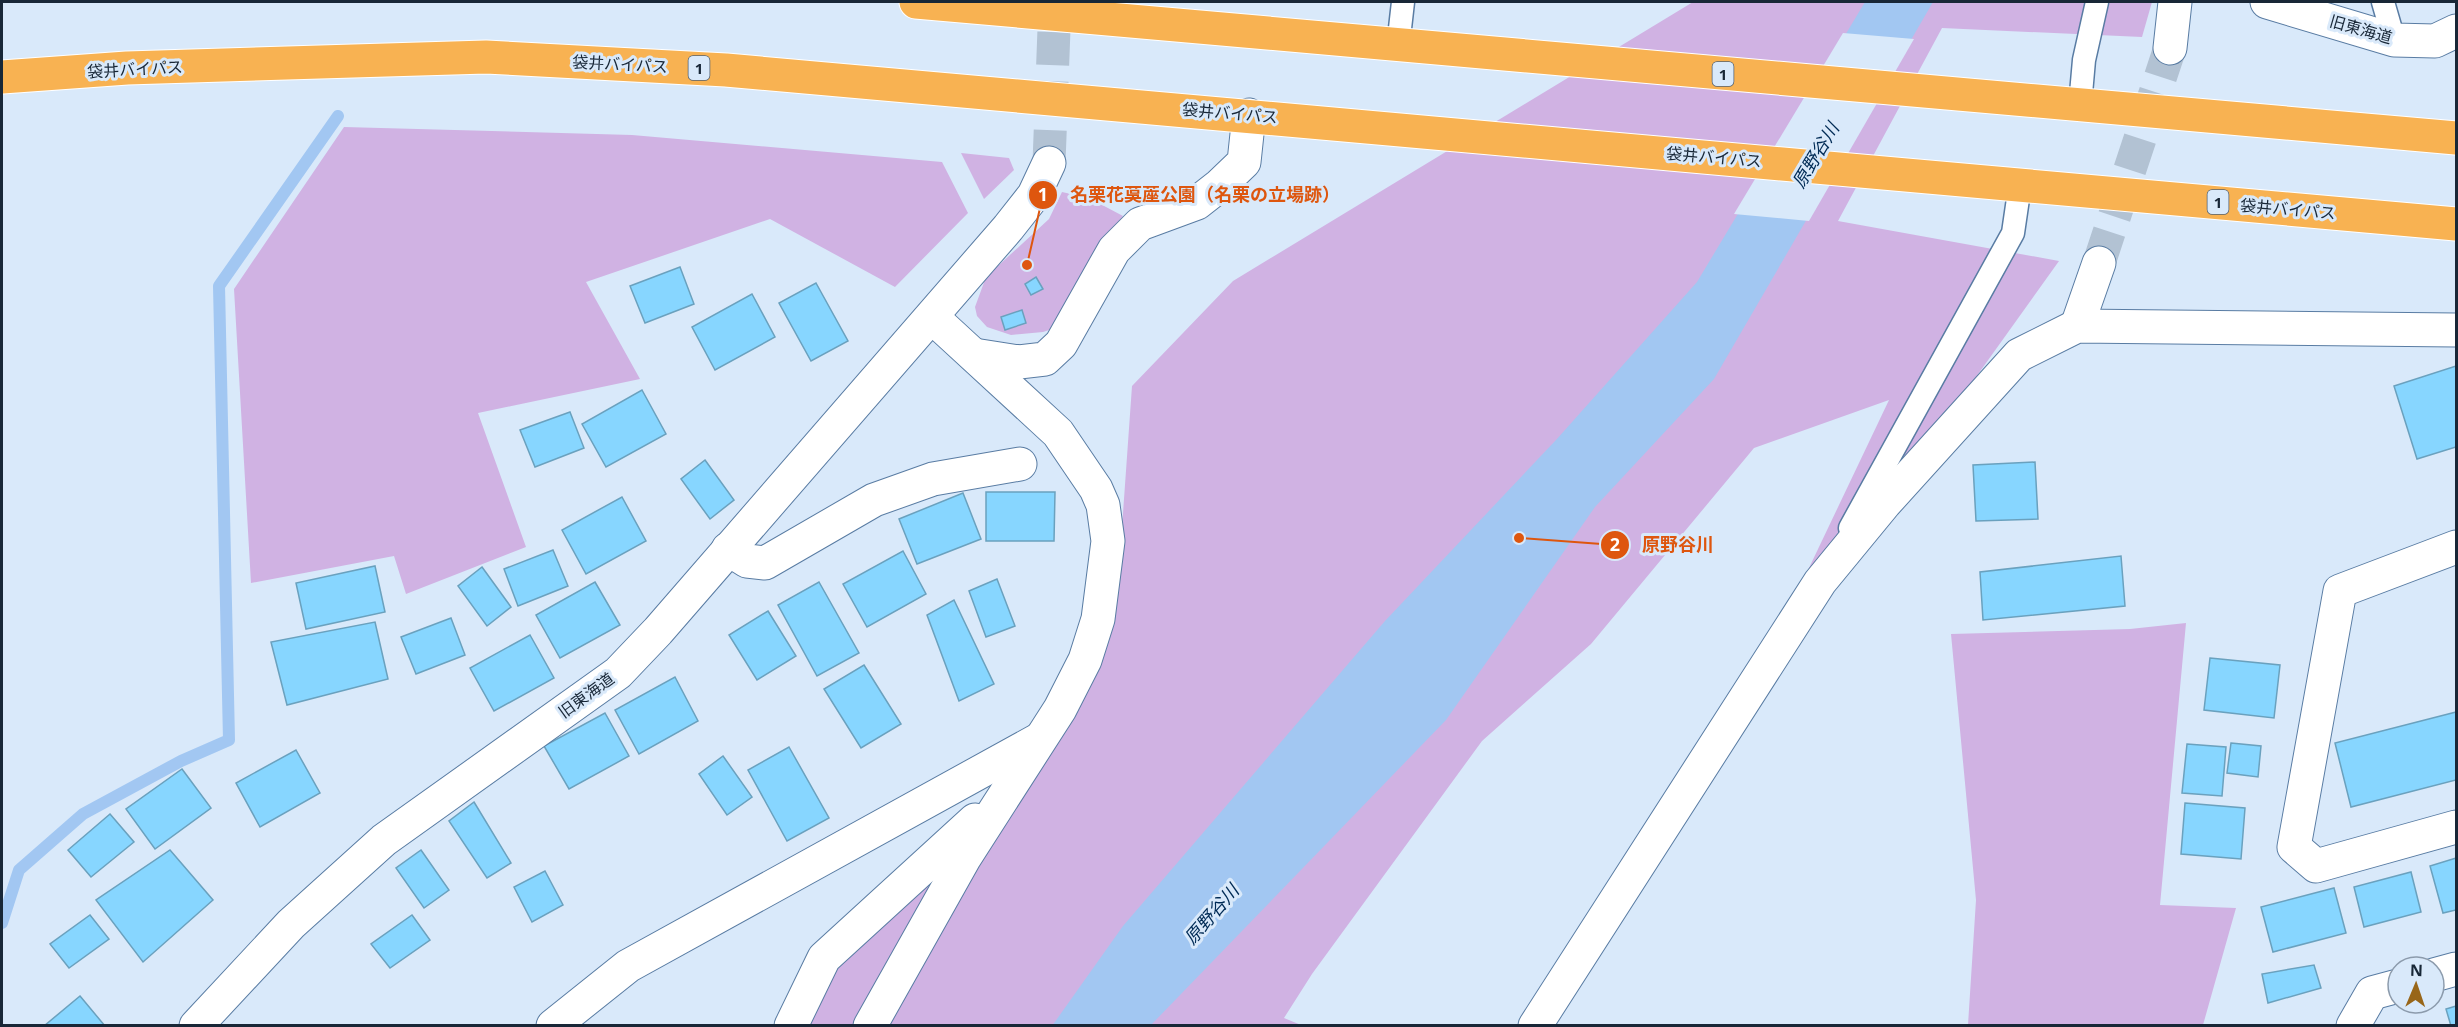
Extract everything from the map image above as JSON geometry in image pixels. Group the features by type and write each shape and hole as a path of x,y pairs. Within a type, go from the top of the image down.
{"highway":[{"name":"1","path":"916,2 2457,138"},
{"name":"袋井バイパス","path":"2,77 127,68 486,57 726,70 2457,224"}],"street":[{"path":"2170,48 2175,2"},
{"name":"旧東海道","path":"2267,2 2394,40 2435,41 2457,31"},
{"path":"974,354 1019,362 1044,359 1061,344 1114,250 1133,230 1140,224 1197,203 1244,162 1249,115"},
{"name":"旧東海道","path":"196,1026 291,924 384,840 618,673 658,631 932,317 1034,195 1049,163"},
{"path":"2077,326 2099,263"},
{"path":"870,1026 965,857 1060,709 1085,660 1098,619 1108,541 1103,505 1096,489 1058,433 932,317"},
{"path":"1535,1026 1820,582 1885,503 2019,355 2077,326 2457,330"},
{"path":"728,549 747,561 765,563 874,500 933,479 1020,464"},
{"path":"2457,547 2340,591 2294,847 2316,866 2457,827"},
{"path":"553,1026 628,966 1042,737"},
{"path":"791,1026 824,958 1008,791"},
{"path":"2353,1026 2372,993 2386,989"}],"lane":[{"path":"1403,2 1413,47"},
{"path":"2080,105 2084,60 2097,2"},
{"path":"2383,2 2394,40"},
{"path":"1820,582 2013,233 2020,184"}],"shaded area":[{"path":"1693,2 2152,2 2142,37 1942,28 1838,221 2059,261 1749,694 1889,400 1754,448 1591,644 1482,741 1312,974 1284,1018 1301,1025 787,1026 824,958 970,825 1069,715 1116,612 1132,386 1233,281"},
{"path":"344,127 632,135 942,162 968,213 895,287 770,219 586,282 640,379 478,413 526,547 406,594 394,556 251,583 234,289"},
{"path":"961,153 1009,158 1014,170 984,199"},
{"path":"1062,192 1089,198 1123,216 1100,247 1055,328 1043,332 1011,335 987,327 977,316 975,307 986,277 1049,219"},
{"path":"2186,623 2160,905 2236,908 2203,1025 1968,1025 1976,900 1951,634 2130,629"}],"water":[{"path":"1865,2 1933,2 1714,379 1595,507 1446,720 1151,1025 1052,1026 1123,926 1385,621 1556,440 1697,282"}],"pier":[{"path":"1843,33 1914,39 1809,221 1734,214"}],"building":[{"path":"680,267 694,304 645,323 630,286"},
{"path":"1036,277 1043,289 1031,295 1025,284"},
{"path":"816,283 848,341 811,361 779,303"},
{"path":"752,294 775,337 715,370 692,327"},
{"path":"1022,310 1026,323 1005,330 1001,317"},
{"path":"2456,366 2456,447 2417,459 2394,386"},
{"path":"642,390 666,434 606,467 582,424"},
{"path":"570,412 584,448 535,467 520,430"},
{"path":"705,460 734,500 710,519 681,479"},
{"path":"2035,462 2038,519 1976,521 1973,465"},
{"path":"986,492 1055,492 1054,541 986,541"},
{"path":"963,493 981,539 917,564 899,519"},
{"path":"622,497 646,541 586,574 562,530"},
{"path":"553,550 568,586 518,606 504,569"},
{"path":"903,551 926,594 867,627 843,584"},
{"path":"2121,556 2125,606 1983,620 1980,572"},
{"path":"375,566 385,612 306,629 296,583"},
{"path":"482,567 511,607 487,626 458,586"},
{"path":"997,579 1015,626 986,637 969,591"},
{"path":"595,582 620,625 560,658 536,615"},
{"path":"819,582 859,653 817,676 778,605"},
{"path":"954,600 994,684 959,701 927,615"},
{"path":"768,611 796,656 757,680 729,635"},
{"path":"451,618 465,655 416,674 401,637"},
{"path":"375,622 388,679 287,705 271,642"},
{"path":"530,635 554,678 494,711 470,668"},
{"path":"2210,658 2280,665 2274,718 2204,710"},
{"path":"864,665 901,724 861,748 824,689"},
{"path":"675,677 698,721 639,754 615,710"},
{"path":"2456,712 2456,780 2351,807 2335,743"},
{"path":"605,713 629,756 569,789 544,746"},
{"path":"2231,743 2261,746 2258,777 2227,773"},
{"path":"2187,744 2226,747 2222,796 2182,793"},
{"path":"789,747 829,818 787,841 748,770"},
{"path":"296,750 320,793 260,827 236,783"},
{"path":"723,756 752,797 727,815 699,774"},
{"path":"182,769 211,808 155,849 126,809"},
{"path":"474,802 511,863 487,878 449,821"},
{"path":"2185,803 2245,808 2241,859 2181,854"},
{"path":"110,814 134,842 91,877 68,850"},
{"path":"170,850 213,900 143,962 96,900"},
{"path":"421,850 449,890 424,908 396,868"},
{"path":"2456,858 2456,910 2443,913 2430,866"},
{"path":"545,871 563,905 532,922 514,887"},
{"path":"2411,872 2421,912 2364,927 2354,887"},
{"path":"2334,888 2346,933 2273,952 2261,907"},
{"path":"90,915 109,939 69,968 50,944"},
{"path":"412,915 430,940 390,968 371,944"},
{"path":"2314,965 2321,988 2268,1003 2262,974"},
{"path":"80,996 105,1026 44,1026"},
{"path":"2456,1006 2456,1026 2451,1026 2446,1009"}],"waterway":[{"path":"2,923 19,870 83,814 181,761 229,740 219,286 338,116"}],"tunnel":[{"path":"1049,163 1055,2"},
{"path":"2099,263 2170,48"}],"place":[{"name":"名栗花茣蓙公園（名栗の立場跡）","path":"1027,265"},
{"name":"原野谷川","path":"1519,538"}]}
